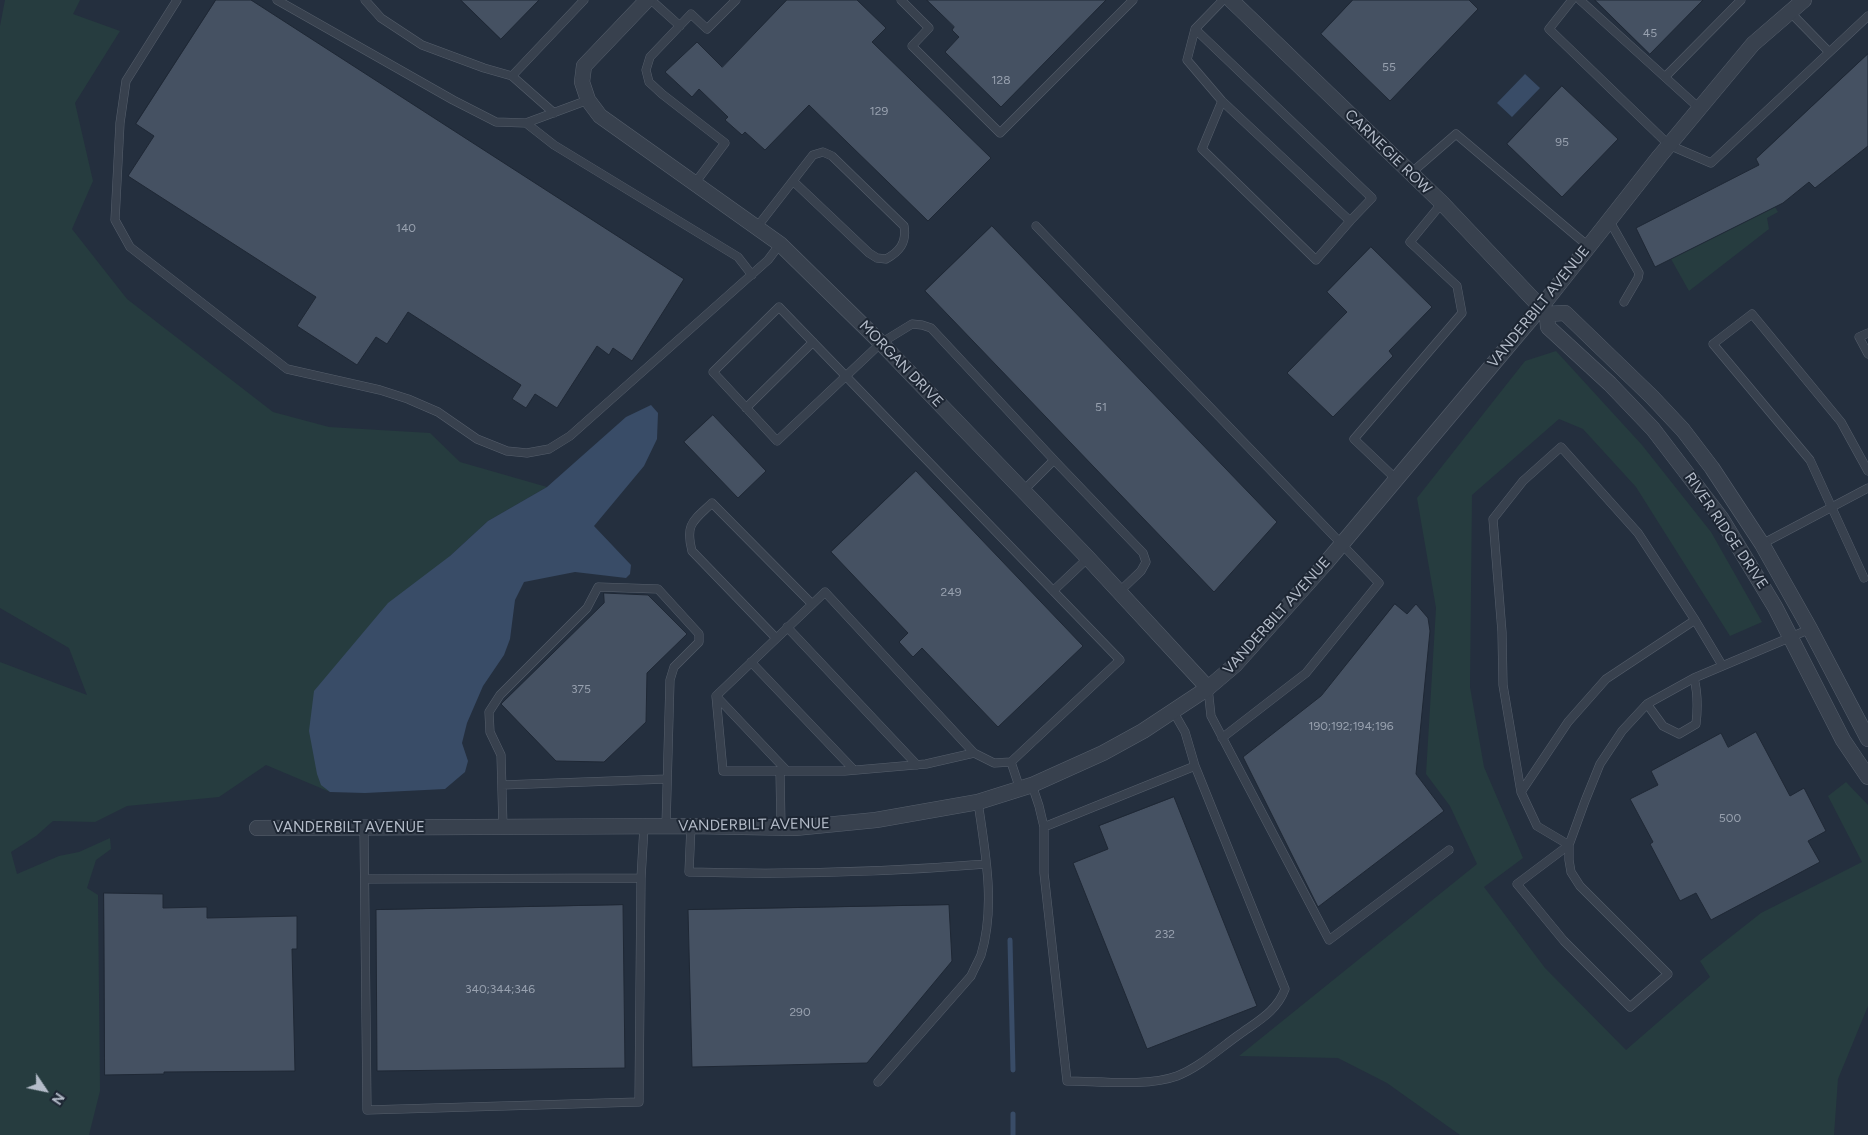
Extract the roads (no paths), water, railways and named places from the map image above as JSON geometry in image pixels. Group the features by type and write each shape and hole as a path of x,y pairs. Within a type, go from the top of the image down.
{"street":[{"name":"MORGAN DRIVE","path":"649,0 584,66 582,82 588,100 600,116 780,244 882,343 1088,558 1208,688"},
{"name":"CARNEGIE ROW","path":"1231,0 1442,203 1544,310"},
{"name":"VANDERBILT AVENUE","path":"257,828 691,826 795,828 876,820 978,802 1026,787 1103,754 1174,711 1208,688 1236,665 1396,478 1544,310 1588,246 1753,44 1804,0"},
{"name":"RIVER RIDGE DRIVE","path":"1868,738 1762,544 1712,468 1683,430 1652,397 1566,313 1544,310 1548,327 1616,390 1653,429 1684,468 1730,533 1791,636 1844,740 1868,777"}],"lane":[{"path":"177,0 126,81 120,123 115,220 130,248 287,369 380,390 408,400 438,412 477,439 507,451 527,453 549,449 570,436 752,275 768,260 780,244"},
{"path":"277,0 453,100 496,122 526,123 588,100"},
{"path":"365,0 381,18 422,45 484,68 512,76 554,113"},
{"path":"512,76 584,0"},
{"path":"649,0 680,26"},
{"path":"695,183 725,143 649,82 646,70 650,57 691,14 707,29 736,0"},
{"path":"901,0 929,28 912,46 1000,133 1133,0"},
{"path":"1222,0 1195,29 1187,60 1222,101 1350,221"},
{"path":"1572,0 1549,29 1669,145 1711,163 1868,16"},
{"path":"1580,0 1699,108"},
{"path":"1665,77 1740,0"},
{"path":"1790,12 1829,52"},
{"path":"1195,29 1372,198 1316,260 1202,149 1222,101"},
{"path":"526,123 554,145 738,257 752,275"},
{"path":"1410,174 1456,134 1588,246"},
{"path":"757,227 793,181 813,156 823,152 832,156 904,226 906,235 903,245 895,254 886,259 877,258 869,253 793,181"},
{"path":"1396,478 1354,439 1462,313 1457,286 1410,242 1442,203"},
{"path":"1609,220 1639,273 1624,302"},
{"path":"1036,226 1379,583 1306,673 1222,738"},
{"path":"716,696 824,592 974,753 994,763 1012,762 1120,660 845,376 779,307 713,372 777,441 845,376 882,343 912,324 930,328 1143,553 1146,562 1141,571 1119,592"},
{"path":"1864,578 1810,460 1713,344 1752,314 1840,422 1868,471"},
{"path":"1868,333 1859,337 1868,354"},
{"path":"746,408 813,342"},
{"path":"1569,845 1537,826 1522,792 1503,685 1502,632 1493,519 1523,481 1561,447 1638,533 1722,665"},
{"path":"1023,491 1054,460"},
{"path":"1762,544 1868,488"},
{"path":"776,638 692,551 689,538 691,523 712,503 812,604"},
{"path":"1053,591 1088,558"},
{"path":"503,827 501,755 490,732 489,712 500,694 587,608 598,587 658,589 699,634 699,642 674,668 670,680 666,826"},
{"path":"1522,792 1568,722 1606,679 1695,620"},
{"path":"788,627 917,765"},
{"path":"1569,845 1516,884 1564,941 1630,1007 1668,974 1580,886 1571,872 1569,860 1569,845 1600,764 1622,731 1647,704 1722,665 1810,629"},
{"path":"751,662 854,770"},
{"path":"1647,704 1663,726 1679,734 1688,730 1696,724 1698,710 1698,695 1694,678"},
{"path":"1208,688 1211,716 1329,940 1449,850"},
{"path":"716,696 722,771 854,770 917,765 974,753"},
{"path":"716,696 784,771 781,827"},
{"path":"1012,762 1039,806 1044,827 1044,873 1067,1081 1152,1082 1176,1076 1190,1069 1268,1014 1280,1002 1284,989 1195,766 1185,732 1174,711"},
{"path":"1044,827 1195,766"},
{"path":"502,785 667,779"},
{"path":"878,1082 971,976 980,955 988,916 986,864 978,802"},
{"path":"364,828 367,1110 639,1102 641,878 644,826"},
{"path":"691,826 689,872 753,874 903,870 986,864"},
{"path":"365,879 641,878"}],"water":[{"path":"1525,74 1540,88 1512,117 1497,103"},
{"path":"651,405 658,413 657,439 644,466 594,526 631,565 630,574 626,578 575,572 524,582 515,600 510,639 504,655 483,686 467,723 462,743 468,761 465,772 445,789 365,793 330,792 321,785 317,774 309,731 314,691 388,603 450,556 488,521 547,487 626,417"}],"waterway":[{"path":"1010,940 1013,1070"},
{"path":"1013,1114 1013,1135"}]}
